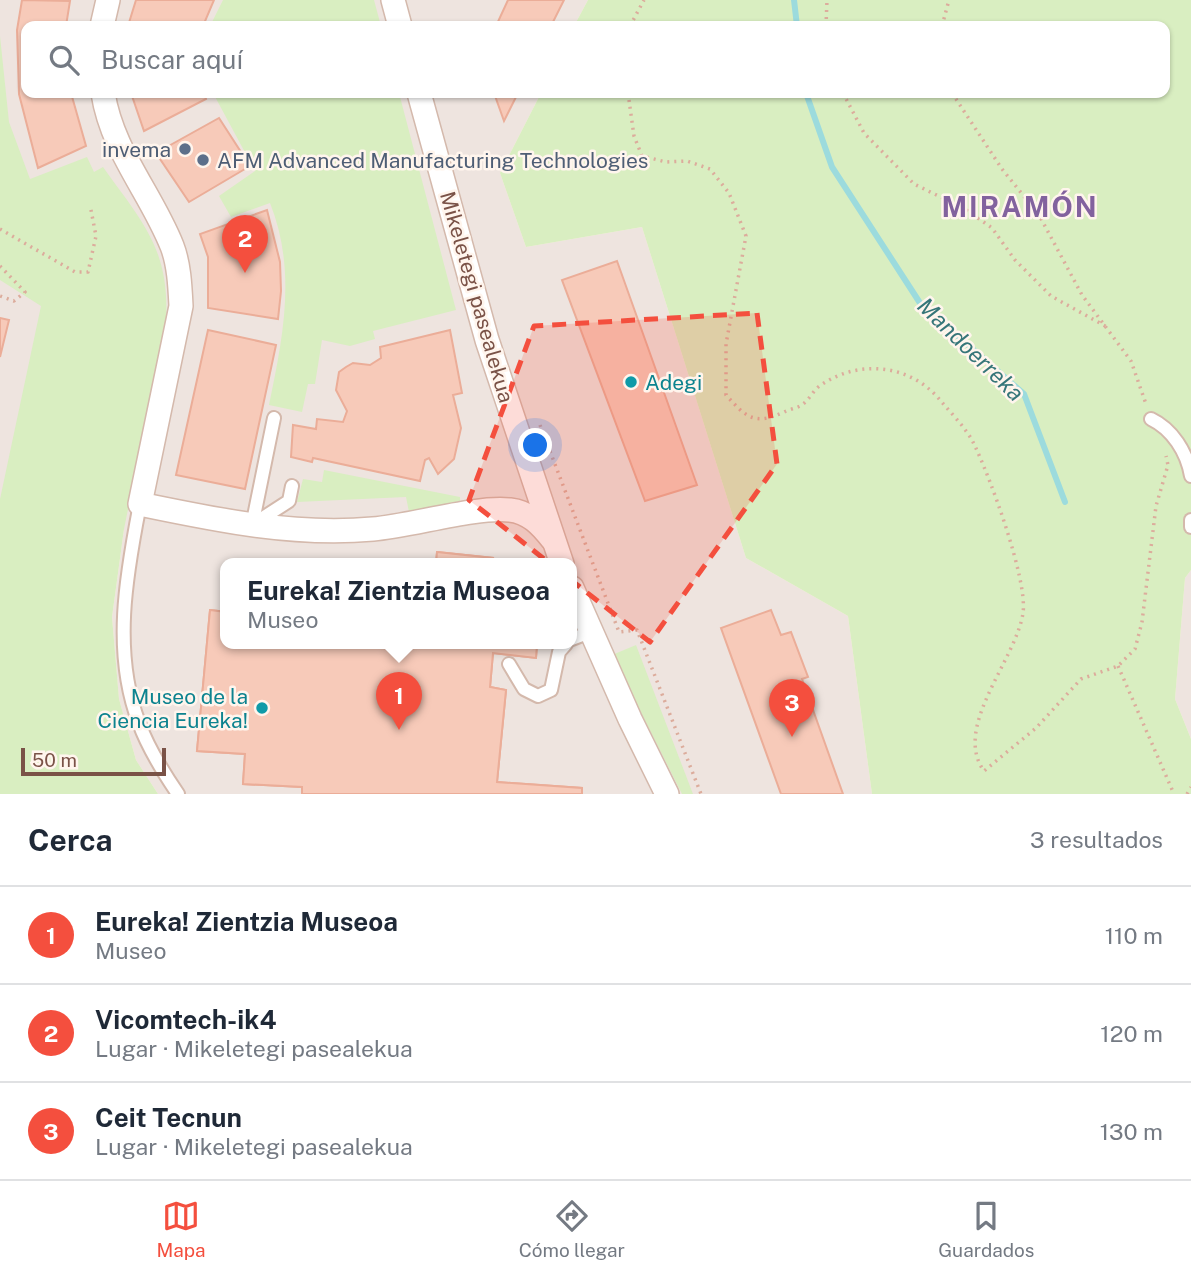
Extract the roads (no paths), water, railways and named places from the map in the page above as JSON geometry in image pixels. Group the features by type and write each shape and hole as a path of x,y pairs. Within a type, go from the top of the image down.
{"street":[{"path":"103,21 108,0"},
{"path":"393,0 399,21"},
{"path":"104,98 115,138 173,248 179,281 179,315 140,504"},
{"name":"Mikeletegi pasealekua","path":"420,98 486,340 560,558"},
{"name":"Mikeletegi pasealekua","path":"140,504 252,526 315,531 371,529 507,509 532,517 552,539"},
{"path":"577,614 581,635 667,794"}],"lane":[{"path":"252,526 274,418"},
{"path":"1151,419 1168,427 1191,476"},
{"path":"252,526 289,501 292,486"},
{"path":"140,504 129,563 123,622 128,679 138,722 178,794"},
{"path":"1191,520 1191,527"},
{"path":"509,664 524,689 538,696 551,691 562,649"}],"waterway":[{"name":"Mandoerreka","path":"794,0 796,21"},
{"name":"Mandoerreka","path":"808,98 832,167 920,303 1024,394 1065,502"}],"place":[{"name":"invema","path":"185,149"},
{"name":"AFM Advanced Manufacturing Technologies","path":"203,160"},
{"name":"Vicomtech-ik4","path":"245,273"},
{"name":"Adegi","path":"631,382"},
{"name":"Museo de la Ciencia Eureka!","path":"262,708"},
{"name":"Eureka! Zientzia Museoa","path":"399,730"},
{"name":"Ceit Tecnun","path":"792,737"}],"district":[{"name":"MIRAMÓN","path":"1020,206"}]}
